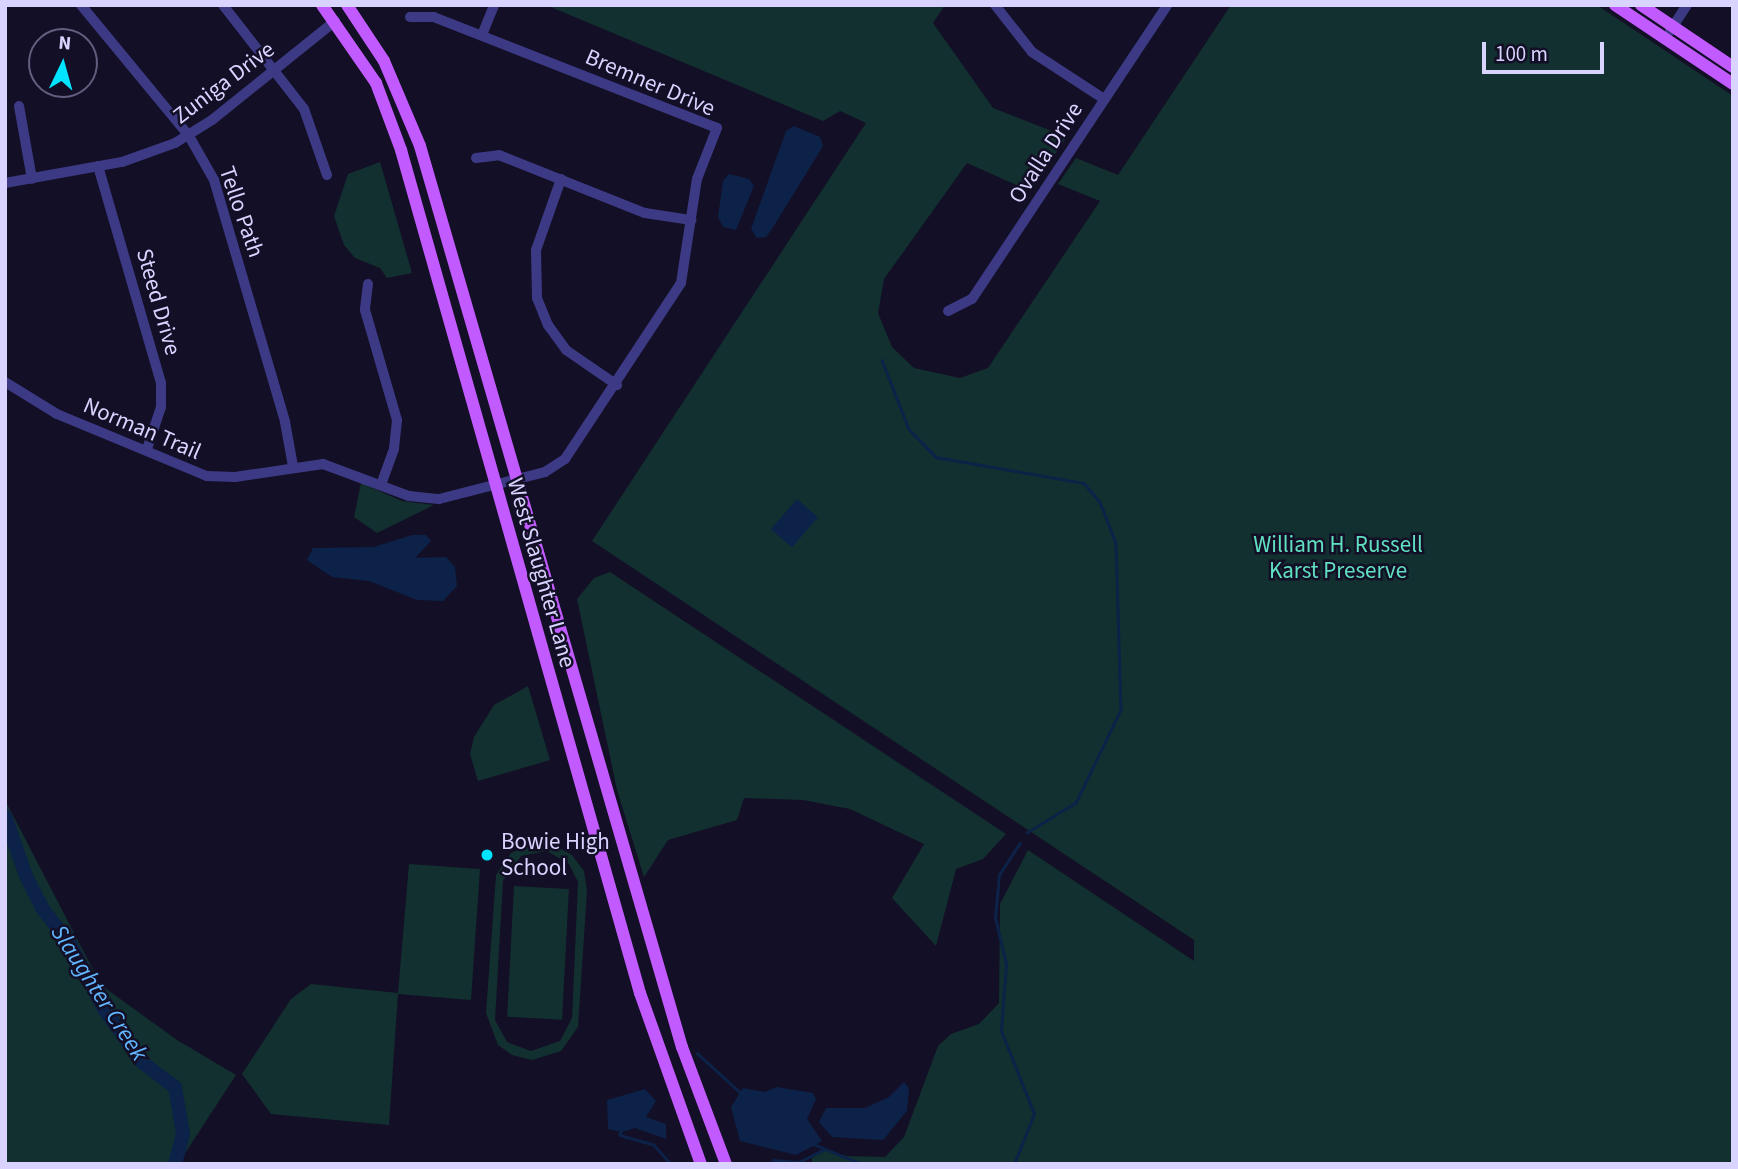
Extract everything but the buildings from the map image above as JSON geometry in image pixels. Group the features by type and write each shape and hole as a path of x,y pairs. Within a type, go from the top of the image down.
{"main road":[{"name":"West Slaughter Lane","path":"322,5 376,83 413,189 495,487 660,1054 701,1164"},
{"name":"West Slaughter Lane","path":"347,5 404,100 432,185 682,1047 726,1164"},
{"path":"1615,5 1733,84"},
{"path":"1641,5 1733,67"},
{"path":"413,189 432,185"},
{"path":"660,1054 682,1047"}],"street":[{"name":"Tello Path","path":"81,5 189,136 220,197 285,422 293,466"},
{"path":"223,5 275,69 308,116 327,176"},
{"path":"482,35 494,5"},
{"path":"995,5 1032,52 1104,99"},
{"name":"Ovalla Drive","path":"948,311 972,299 1167,5"},
{"path":"1665,38 1687,5"},
{"name":"Bremner Drive","path":"410,17 434,17 717,128 697,179 681,283 617,385 565,459 545,472 517,481"},
{"name":"Zuniga Drive","path":"5,183 98,166 155,152 189,136 335,21"},
{"path":"19,106 32,179"},
{"path":"475,158 499,155 645,213 691,220"},
{"name":"Steed Drive","path":"98,166 161,383 160,407 147,449"},
{"path":"561,179 536,250 537,298 548,325 566,349 617,385"},
{"path":"368,284 365,310 397,420 394,449 381,485"},
{"name":"Norman Trail","path":"5,382 43,408 147,449 194,472 219,477 293,466 341,467 409,496 439,499 517,481"}],"green space":[{"name":"William H. Russell Karst Preserve","path":"546,5 945,5 933,23 993,108 1067,137 1030,191 967,163 884,279 878,313 892,347 914,368 960,378 988,368 1100,201 1058,184 1076,158 1118,175 1231,5 1597,5 1733,96 1733,1164 812,1164 812,1158 825,1149 846,1156 885,1157 904,1137 938,1046 951,1034 979,1024 999,1003 1000,904 1028,850 1194,961 1194,940 592,541 866,123 840,111 823,121"},
{"path":"380,162 412,273 387,278 380,268 355,258 344,245 334,216 348,174"},
{"path":"361,483 402,501 434,505 377,533 354,517"},
{"path":"610,572 1006,834 983,859 956,869 936,946 892,898 924,844 850,809 803,800 744,798 737,820 668,840 644,877 617,790 577,599 594,578"},
{"path":"528,686 550,760 478,781 470,754 474,737 494,705"},
{"path":"5,800 101,985 177,1040 236,1075 178,1164 5,1164"},
{"path":"535,842 555,845 572,855 584,871 587,891 578,1027 561,1051 532,1060 512,1055 498,1045 486,1013 496,875 511,853","holes":["547,851 569,864 578,882 572,1018 560,1041 531,1051 507,1042 495,1020 503,881 521,856"]},
{"path":"409,864 480,869 471,1000 398,994 389,1125 271,1114 242,1074 291,999 311,984 398,993"},
{"path":"514,886 569,889 562,1020 507,1017"}],"water":[{"path":"794,126 820,137 823,146 772,229 766,237 757,238 751,229 786,131"},
{"path":"729,174 749,179 754,186 736,230 723,227 718,217 723,181"},
{"path":"797,499 818,517 792,548 771,529"},
{"path":"412,535 426,535 431,541 415,558 446,557 455,567 457,586 443,601 417,600 369,581 332,577 307,560 313,548 374,547"},
{"path":"904,1082 909,1088 907,1111 883,1140 832,1137 819,1122 826,1108 865,1108 889,1097"},
{"path":"777,1087 813,1093 816,1099 807,1119 822,1141 796,1155 740,1141 731,1107 743,1088 764,1092"},
{"path":"645,1089 656,1101 646,1117 666,1124 666,1139 635,1128 622,1132 608,1129 607,1100"}],"waterway":[{"path":"882,360 909,429 936,457 1084,483 1100,502 1116,543 1121,710 1076,803 1027,833"},
{"name":"Slaughter Creek","path":"5,816 26,876 42,908 70,944 104,1009 143,1063 175,1087 183,1134 175,1164"},
{"path":"1014,1164 1034,1114 1001,1031 1006,964 995,918 999,875 1020,843"},
{"path":"697,1053 742,1094"},
{"path":"621,1132 620,1135 654,1145 671,1164"},
{"path":"813,1144 862,1164"},
{"path":"771,1164 774,1160 799,1162 825,1149"}],"place":[{"name":"Bowie High School","path":"487,855"}]}
